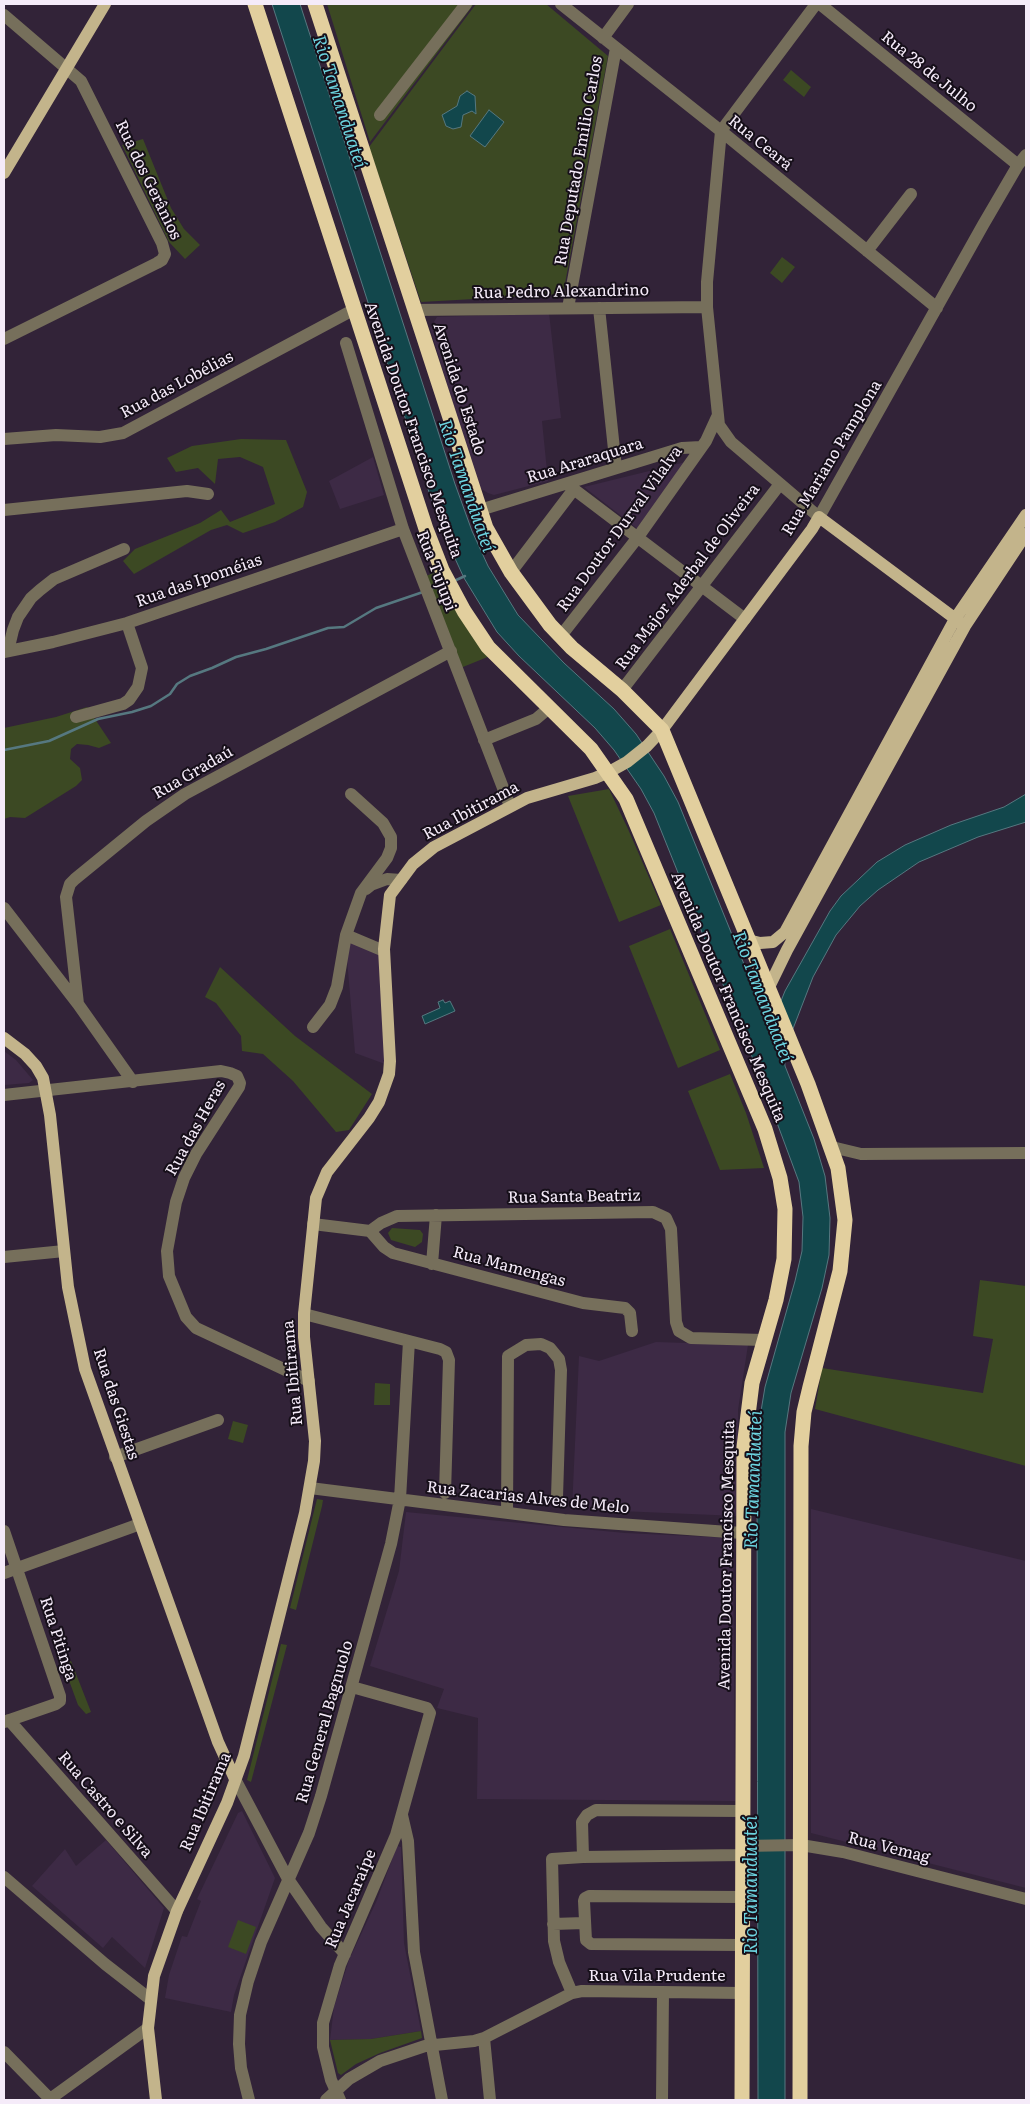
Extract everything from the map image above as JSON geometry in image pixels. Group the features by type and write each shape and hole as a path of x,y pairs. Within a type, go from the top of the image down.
{"highway":[{"name":"Avenida Doutor Francisco Mesquita","path":"254,4 353,310 426,529 442,570 464,611 488,647 613,770 640,828 773,1153 785,1209 786,1236 780,1282 753,1376 744,1447 742,1533 742,1811 746,1849 741,1897 742,2100"},
{"name":"Avenida do Estado","path":"315,4 480,510 492,540 511,572 560,637 592,667 622,690 657,735"},
{"path":"657,735 748,940 808,1084 838,1168 845,1220 842,1262 808,1396 800,1446 795,1845 800,2100"}],"main road":[{"path":"4,173 105,4"},
{"path":"748,940 760,943 773,942 785,932 960,623 1026,515"},
{"path":"819,517 960,623"},
{"name":"Rua Mariano Pamplona","path":"613,770 640,752 657,735 812,530 819,517"},
{"path":"768,989 786,950 960,623 1026,534"},
{"name":"Rua Ibitirama","path":"156,2100 148,2028 154,1976 176,1911 227,1803 244,1756 289,1582 310,1488 315,1441 304,1337 304,1314 316,1198 324,1177 337,1157 369,1118 383,1094 389,1074 390,1061 384,951 390,895 413,864 434,847 510,806 536,795 595,778 613,770"},
{"name":"Rua das Giestas","path":"4,1038 36,1066 43,1078 50,1115 68,1286 85,1369 218,1742 235,1779"}],"street":[{"path":"380,115 466,4"},
{"name":"Rua Ceará","path":"560,4 721,131 938,308"},
{"path":"603,38 628,4"},
{"path":"816,4 721,131 707,282 707,307 717,417 724,435 819,517"},
{"name":"Rua 28 de Julho","path":"820,4 1022,160"},
{"name":"Rua dos Gerânios","path":"4,15 81,80 162,243 164,257 157,263 4,339"},
{"name":"Rua Deputado Emilio Carlos","path":"568,308 616,48"},
{"name":"Rua Mariano Pamplona","path":"819,517 1022,160"},
{"path":"867,251 911,194"},
{"name":"Rua Pedro Alexandrino","path":"414,310 707,307"},
{"path":"599,308 616,468"},
{"name":"Rua das Lobélias","path":"4,439 56,435 100,437 123,433 353,310"},
{"name":"Rua Tujupi","path":"346,343 402,529 510,806"},
{"name":"Rua Doutor Durval Vilalva","path":"560,637 638,538 704,444 717,417"},
{"name":"Rua Doutor Durval Vilalva","path":"704,444 724,435"},
{"name":"Rua Araraquara","path":"480,510 571,486 616,468 682,448 704,444"},
{"name":"Rua Major Aderbal de Oliveira","path":"622,690 780,484"},
{"path":"511,572 571,486 744,619"},
{"path":"4,510 186,491 208,494"},
{"name":"Rua das Ipoméias","path":"6,651 53,642 127,623 402,529"},
{"path":"6,651 18,617 31,598 40,590 54,580 124,549"},
{"path":"76,717 123,704 138,687 142,668 127,623"},
{"name":"Rua Gradaú","path":"78,1004 66,897 70,884 75,879 146,821 184,794 451,651"},
{"path":"484,740 536,719 549,708"},
{"path":"313,1027 330,1005 338,987 346,935 361,893 387,858 392,842 383,823 351,794"},
{"path":"361,893 371,885 387,879 401,880"},
{"path":"4,908 78,1004 133,1082"},
{"path":"346,935 384,951"},
{"name":"Rua das Heras","path":"4,1095 221,1071 230,1072 237,1076 240,1083 239,1087 196,1154 184,1178 176,1202 167,1251 169,1276 186,1317 196,1328 309,1382"},
{"path":"832,1147 861,1154 1026,1153"},
{"path":"838,1168 861,1154"},
{"name":"Rua Santa Beatriz","path":"370,1231 381,1222 397,1216 653,1212 666,1218 671,1229 676,1322 679,1332 691,1338 763,1340"},
{"path":"432,1264 436,1215"},
{"path":"314,1224 370,1231"},
{"name":"Rua Mamengas","path":"370,1231 388,1250 432,1264 583,1303 625,1308 630,1313 632,1331"},
{"path":"4,1257 64,1251"},
{"path":"304,1314 444,1350 448,1357 445,1493"},
{"name":"Rua General Bagnuolo","path":"250,2100 241,2068 238,2044 240,2015 248,1981 261,1942 309,1833 321,1796 391,1544 400,1499 408,1341"},
{"path":"507,1513 508,1356 526,1346 541,1344 550,1348 558,1359 561,1370 557,1496"},
{"path":"115,1457 218,1420"},
{"name":"Rua Zacarias Alves de Melo","path":"310,1488 618,1525 742,1533"},
{"path":"4,1573 140,1524"},
{"name":"Rua Pitinga","path":"4,1531 49,1659 60,1699 56,1704 6,1722"},
{"name":"Rua Jacaraípe","path":"338,2095 327,2065 322,2034 323,2023 345,1954 396,1835 430,1711 427,1708 352,1687"},
{"name":"Rua Castro e Silva","path":"6,1722 176,1911"},
{"path":"235,1779 288,1879 321,1927 345,1954"},
{"path":"584,1857 582,1822 587,1814 596,1810 742,1811"},
{"path":"402,1815 408,1841 414,1952 433,2044 442,2100"},
{"name":"Rua Vemag","path":"553,1924 552,1860 795,1845 842,1852 1026,1899"},
{"path":"4,1877 150,1999"},
{"path":"741,1897 589,1896 584,1901 584,1923 586,1940 591,1944 742,1945"},
{"path":"572,1994 556,1950 553,1924 584,1923"},
{"name":"Rua Vila Prudente","path":"326,2100 338,2095 362,2070 380,2061 433,2044 474,2041 484,2038 572,1994 582,1992 741,1993"},
{"path":"662,2100 664,1992"},
{"path":"4,2052 51,2100 148,2028"},
{"path":"484,2038 490,2100"}],"shaded area":[{"name":"Rio Tamanduateí","path":"272,4 300,4 455,484 472,531 488,566 518,615 564,663 614,709 636,734 664,776 678,802 770,1028 785,991 830,911 841,896 877,862 905,845 951,825 1004,807 1026,794 1026,822 978,837 919,862 878,890 860,906 836,935 813,977 784,1052 785,1066 814,1139 825,1176 830,1218 829,1255 822,1288 791,1393 785,1432 785,2100 758,2100 757,1463 758,1429 765,1387 802,1251 803,1217 799,1182 757,1069 654,813 641,789 614,750 595,728 519,656 497,632 464,578 447,541 429,492"},
{"path":"327,4 474,4 370,142"},
{"path":"476,4 546,4 608,56 563,294 421,302 369,147"},
{"path":"791,70 811,87 804,97 783,80"},
{"path":"467,91 475,96 476,114 472,111 463,115 461,127 453,129 446,126 442,115 457,106 460,96"},
{"path":"489,110 504,122 485,147 470,136"},
{"path":"143,139 171,208 184,229 200,245 185,259 169,242 122,145"},
{"path":"782,257 795,267 782,283 770,273"},
{"path":"549,313 561,418 542,421 548,481 494,495 478,487 430,328 437,317"},
{"path":"241,439 286,440 307,492 303,507 275,522 243,533 227,525 211,530 134,574 123,561 135,549 200,523 221,510 230,522 275,504 263,467 240,457 218,459 215,484 198,468 176,472 167,458 192,446"},
{"path":"373,457 384,495 340,509 329,481"},
{"path":"690,461 638,529 584,487"},
{"path":"442,570 495,654 458,669 420,578"},
{"path":"87,707 111,743 99,748 77,744 71,749 70,759 80,768 82,780 76,786 25,818 10,817 4,819 4,728 56,717"},
{"path":"609,789 661,905 619,922 568,796"},
{"path":"670,929 720,1050 678,1068 629,946"},
{"path":"349,939 382,942 385,1064 355,1053 347,959"},
{"path":"220,967 295,1036 372,1094 349,1130 336,1132 293,1081 263,1054 242,1051 241,1036 216,1003 205,997"},
{"path":"443,1000 445,1003 450,1001 455,1011 425,1024 422,1016 440,1008 438,1002"},
{"path":"4,1051 16,1060 33,1080 29,1083 4,1085"},
{"path":"730,1074 746,1113 764,1168 720,1170 688,1091"},
{"path":"392,1228 420,1230 423,1234 422,1242 415,1247 391,1240 388,1233"},
{"path":"980,1280 1026,1286 1026,1466 815,1409 822,1368 983,1393 993,1339 973,1336"},
{"path":"656,1342 748,1345 738,1410 738,1516 572,1509 579,1356 599,1361"},
{"path":"375,1383 390,1384 390,1405 374,1405"},
{"path":"233,1421 248,1425 243,1443 228,1439"},
{"path":"317,1499 323,1500 322,1506 296,1610 290,1608"},
{"path":"811,1509 1026,1561 1026,1888 811,1833"},
{"path":"406,1512 625,1533 733,1538 735,1801 477,1799 478,1718 437,1708 444,1689 370,1666 399,1571"},
{"path":"281,1644 287,1645 251,1782 247,1780"},
{"path":"71,1661 91,1712 86,1714 78,1705 63,1664"},
{"path":"242,1811 275,1878 234,1995 231,2012 165,1998 169,1975 182,1936 187,1937 201,1901 197,1899 238,1813"},
{"path":"106,1840 164,1908 145,1968 112,1937 103,1948 32,1886 65,1849 76,1866"},
{"path":"397,1846 401,1847 404,1943 421,2031 371,2039 330,2040 334,2007 349,1960 377,1900"},
{"path":"238,1920 256,1927 246,1954 228,1947"},
{"path":"421,2031 422,2038 380,2053 356,2064 341,2075 338,2073 330,2040 371,2039"}],"waterway":[{"path":"454,581 465,576"},
{"path":"430,589 444,584"},
{"path":"4,750 49,741 98,719 151,706 170,694 177,684 190,676 236,657 328,628 344,627 376,608 423,592"}]}
